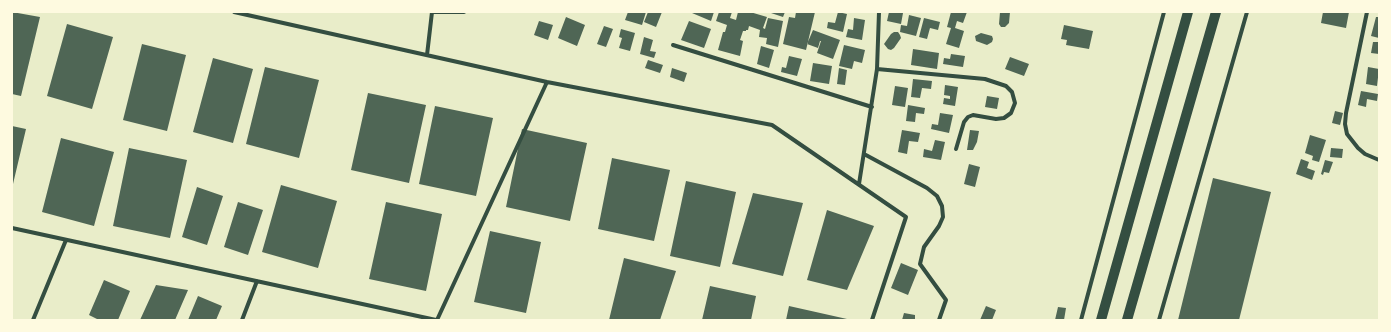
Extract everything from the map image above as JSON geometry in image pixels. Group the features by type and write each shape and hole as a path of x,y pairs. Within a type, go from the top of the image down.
{"main road":[{"path":"1101,320 1188,12"},
{"path":"1127,320 1216,12"}],"street":[{"path":"234,12 547,82 772,125 906,217 872,320"},
{"path":"427,55 432,12 464,12"},
{"path":"859,184 877,69 879,12"},
{"path":"1081,320 1164,12"},
{"path":"1158,320 1247,12"},
{"path":"1367,12 1345,124 1347,134 1358,148 1365,154 1379,160"},
{"path":"673,45 872,107"},
{"path":"877,69 985,79 1006,86 1012,92 1015,103 1011,113 1004,118 996,120 973,115 968,117 964,122 956,149"},
{"path":"12,228 436,320 547,82"},
{"path":"864,154 927,188 937,196 942,206 943,217 924,247 920,264 946,300 939,320"},
{"path":"33,320 66,240"},
{"path":"242,320 257,281"}],"building":[{"path":"12,12 40,17 21,96 12,94"},
{"path":"628,12 646,12 642,25 625,20"},
{"path":"648,12 662,12 656,27 644,22"},
{"path":"692,12 714,12 711,21"},
{"path":"719,12 732,12 730,18 736,20 738,12 750,12 767,17 763,28 765,29 768,18 783,21 778,47 766,44 767,38 759,37 760,30 749,26 748,30 743,31 740,40 743,41 740,56 718,50 723,32 725,32 727,25 716,21"},
{"path":"768,12 785,12 783,17"},
{"path":"796,12 815,12 806,50 783,44 789,17 795,18"},
{"path":"838,12 847,14 843,32 827,28 828,22 835,23"},
{"path":"889,12 903,13 901,24 887,21"},
{"path":"951,12 967,12 963,23 957,21 955,28 964,31 959,48 946,44 951,28 947,27"},
{"path":"1000,12 1010,12 1009,23 1005,27 1001,27 999,24"},
{"path":"1323,12 1349,12 1346,28 1321,23"},
{"path":"909,15 921,18 916,36 900,32 901,25 907,26"},
{"path":"566,17 585,25 577,46 558,38"},
{"path":"1376,17 1379,17 1379,38 1371,36"},
{"path":"854,18 865,20 862,40 846,37 848,29 853,30"},
{"path":"924,18 940,22 938,30 930,28 927,39 919,37"},
{"path":"539,21 553,25 548,40 534,35"},
{"path":"689,21 711,29 704,48 681,40"},
{"path":"67,24 113,37 92,109 47,96"},
{"path":"1064,25 1093,31 1089,49 1066,45 1067,40 1061,39"},
{"path":"604,26 613,29 606,47 597,44"},
{"path":"621,29 635,33 630,51 619,48 622,38 619,37"},
{"path":"813,30 840,40 833,59 817,53 821,41 818,48 807,44"},
{"path":"894,32 898,32 901,38 891,50 884,44"},
{"path":"981,33 992,36 992,42 987,45 976,41 975,36"},
{"path":"644,37 653,40 650,51 656,52 654,58 640,54"},
{"path":"1373,42 1379,42 1379,54 1371,53"},
{"path":"142,44 186,55 167,131 123,120"},
{"path":"844,45 865,50 862,63 854,61 852,69 839,66"},
{"path":"761,46 774,50 769,68 757,64"},
{"path":"913,49 939,53 937,69 911,65"},
{"path":"951,54 965,56 963,67 943,64 944,58 950,59"},
{"path":"789,56 802,59 797,76 781,72 782,67 786,68"},
{"path":"1010,57 1029,64 1024,76 1005,69"},
{"path":"213,58 253,69 233,143 193,132"},
{"path":"648,60 663,65 660,73 645,68"},
{"path":"813,63 832,66 829,84 810,81"},
{"path":"265,67 319,80 299,158 246,144"},
{"path":"1368,67 1379,69 1377,86 1366,84"},
{"path":"672,68 687,73 684,82 670,77"},
{"path":"839,68 847,70 845,85 837,84"},
{"path":"913,79 932,81 931,89 922,88 920,98 911,97"},
{"path":"945,85 958,87 955,106 943,104 944,98 950,99 950,96 944,95"},
{"path":"895,86 908,88 905,107 892,105"},
{"path":"1361,91 1378,94 1377,101 1367,99 1366,107 1358,105"},
{"path":"368,93 426,105 409,183 351,170"},
{"path":"987,96 999,98 997,109 985,107"},
{"path":"908,105 925,108 924,114 916,113 915,122 906,121"},
{"path":"435,106 493,118 476,196 419,184"},
{"path":"1335,111 1343,113 1340,125 1332,123"},
{"path":"940,113 953,115 949,133 931,129 932,124 938,125"},
{"path":"12,126 26,129 13,184 12,183"},
{"path":"522,129 587,143 570,221 506,207"},
{"path":"902,130 920,133 918,142 909,141 907,154 898,152"},
{"path":"970,130 979,131 977,142 973,150 967,150"},
{"path":"1310,135 1326,140 1319,162 1312,160 1313,156 1305,153"},
{"path":"61,138 114,152 94,226 42,212"},
{"path":"935,140 945,142 941,160 923,157 924,149 932,151"},
{"path":"129,148 187,160 170,238 113,226"},
{"path":"1331,148 1343,149 1342,158 1330,157"},
{"path":"612,158 670,170 654,241 598,229"},
{"path":"1301,159 1309,162 1307,168 1315,171 1312,180 1296,174"},
{"path":"1325,160 1333,162 1329,173 1324,172 1323,175 1321,174"},
{"path":"969,164 980,167 975,187 964,184"},
{"path":"1213,178 1271,192 1239,320 1178,320"},
{"path":"686,181 736,192 720,267 670,256"},
{"path":"281,185 337,201 318,268 262,252"},
{"path":"197,187 223,196 207,245 182,237"},
{"path":"753,193 803,203 783,276 732,264"},
{"path":"238,202 263,210 248,255 224,247"},
{"path":"386,202 442,214 426,291 369,279"},
{"path":"827,210 874,226 847,290 807,280"},
{"path":"490,231 541,242 526,313 474,302"},
{"path":"624,258 676,271 660,320 609,320"},
{"path":"901,263 918,270 908,295 891,288"},
{"path":"104,280 130,291 118,320 99,320 89,315"},
{"path":"156,285 188,290 175,320 140,320"},
{"path":"710,286 756,296 751,320 702,320"},
{"path":"198,296 222,306 216,320 188,320"},
{"path":"789,306 847,319 847,320 786,320"},
{"path":"986,306 996,310 992,320 980,320"},
{"path":"1058,307 1066,308 1064,320 1055,320"},
{"path":"904,313 915,315 915,320 902,320"}]}
